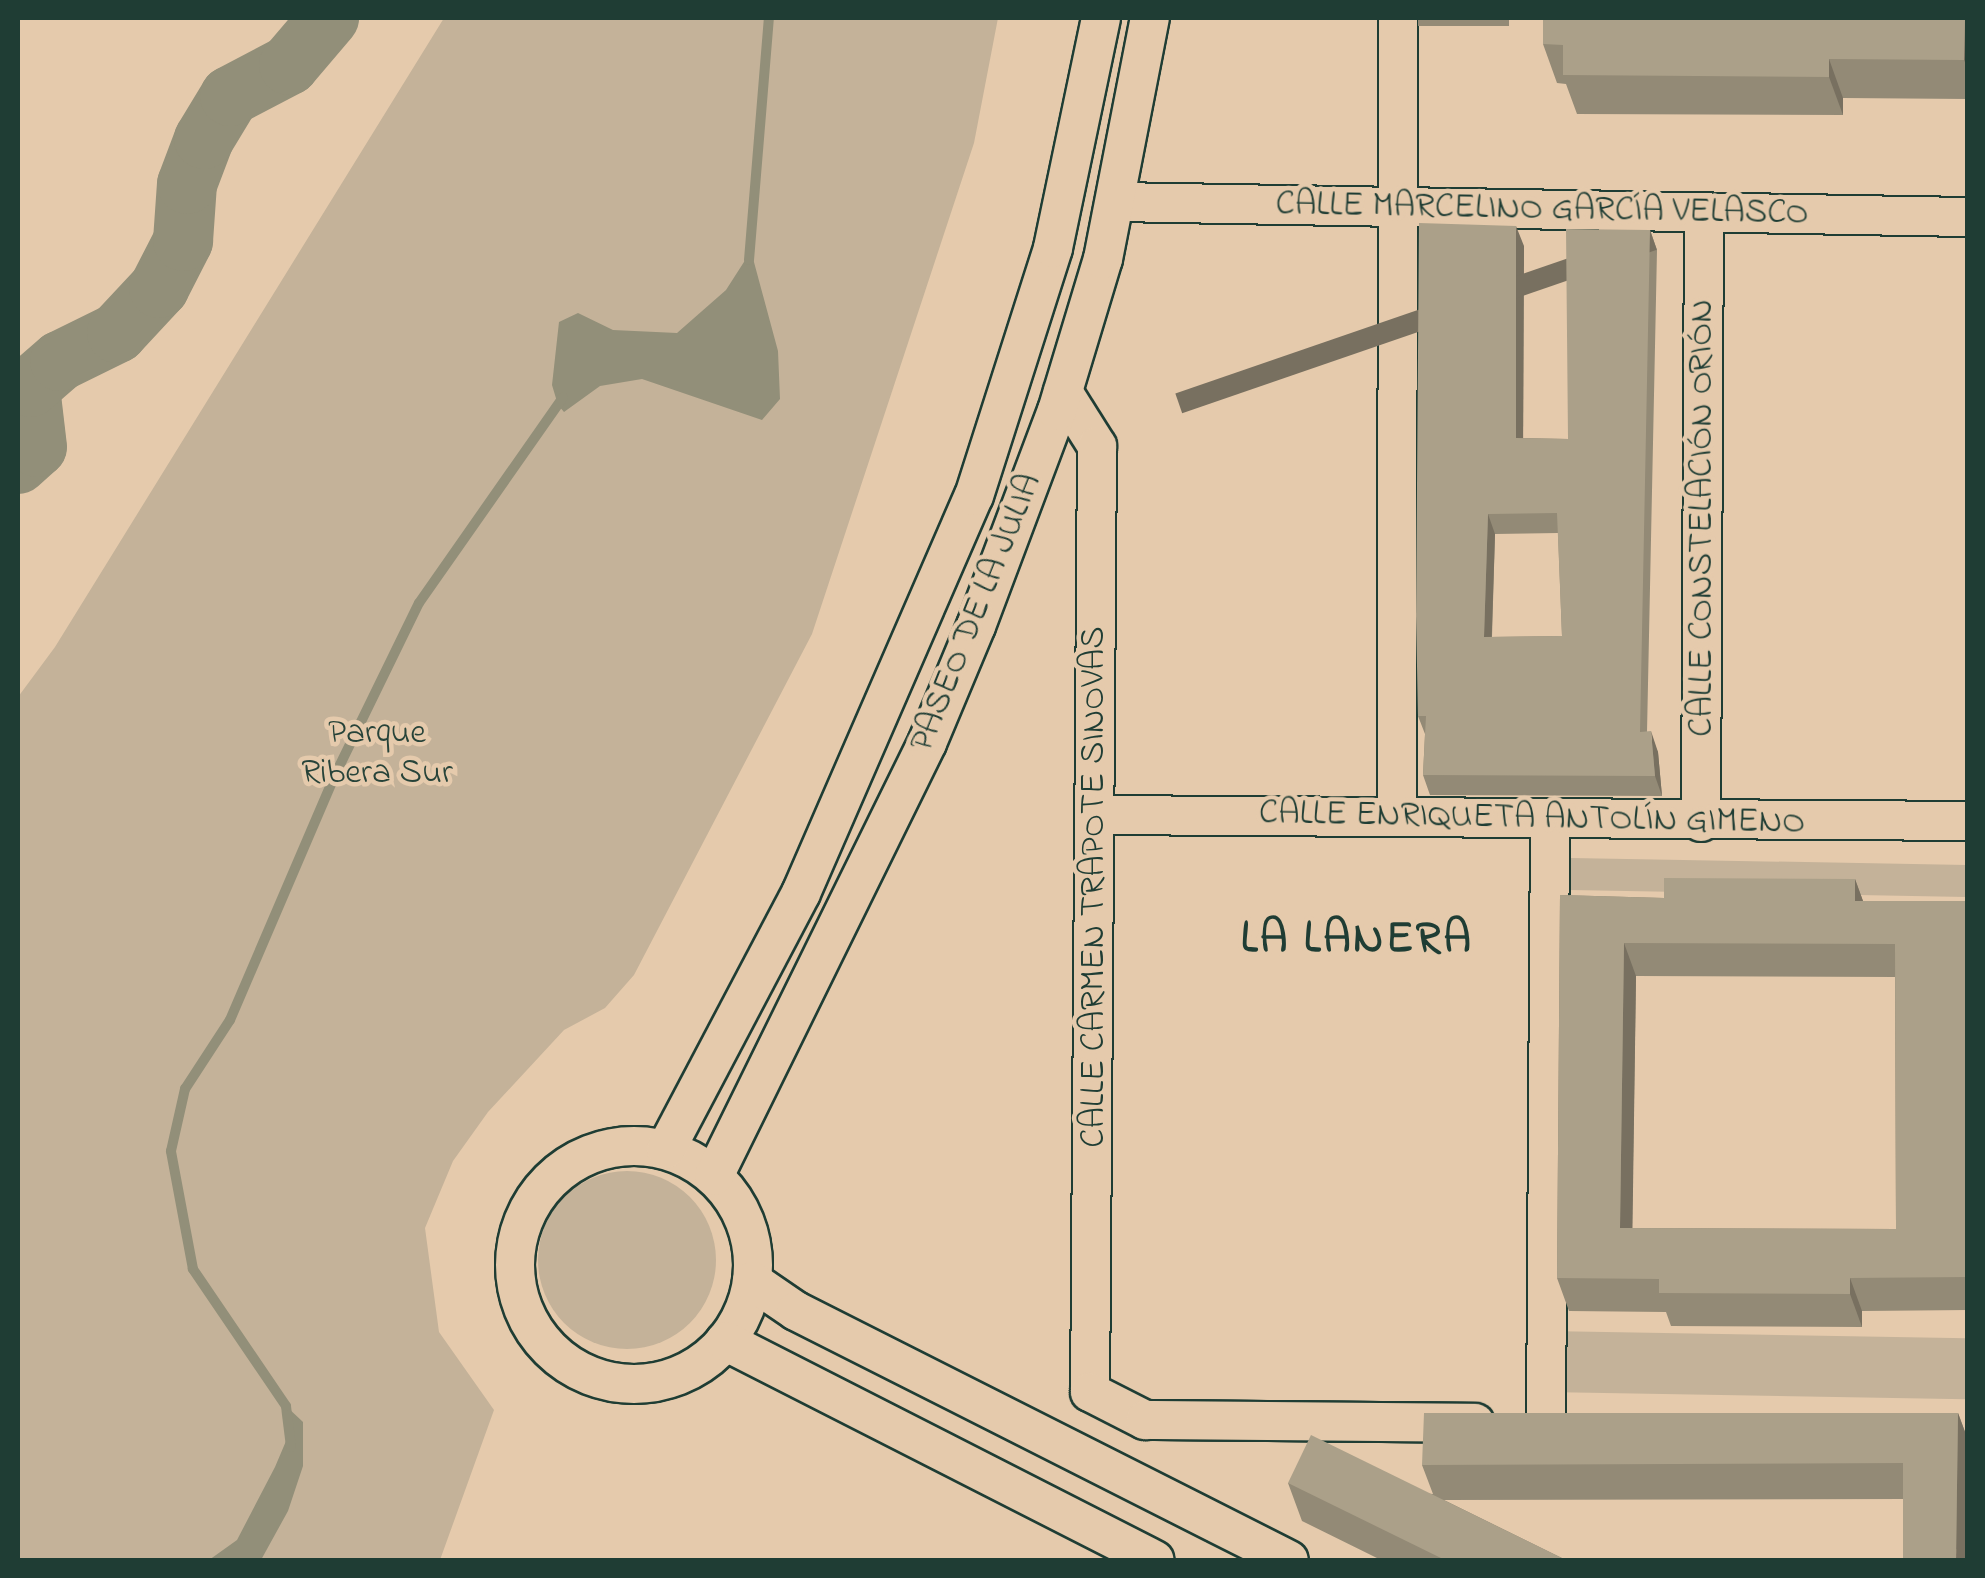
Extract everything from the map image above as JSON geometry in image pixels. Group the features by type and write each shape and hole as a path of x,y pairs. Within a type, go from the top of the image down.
{"street":[{"name":"PASEO DE LA JULIA","path":"666,1149 801,892 974,496 1052,248 1100,18"},
{"name":"PASEO DE LA JULIA","path":"714,1176 928,743 1062,392 1116,202 1150,18"},
{"path":"1397,817 1398,18"},
{"name":"CALLE MARCELINO GARCÍA VELASCO","path":"1116,202 1968,218"},
{"name":"CALLE CONSTELACIÓN ORIÓN","path":"1701,822 1704,214"},
{"name":"CALLE CARMEN TRAPOTE SINOVAS","path":"1062,392 1097,446 1090,1392 1146,1420 1546,1424"},
{"name":"CALLE ENRIQUETA ANTOLÍN GIMENO","path":"1096,815 1968,821"},
{"path":"1550,818 1546,1424 1586,1424"},
{"path":"606,1148 666,1149 714,1176 746,1225 752,1281 726,1341 680,1375 646,1384 613,1382 554,1354 530,1325 516,1287 515,1246 529,1206 568,1164 606,1148"},
{"path":"752,1281 796,1310 1289,1560"},
{"path":"726,1341 1154,1560"}],"green space":[{"name":"Parque Ribera Sur","path":"444,18 998,18 974,143 812,634 634,975 605,1008 564,1030 488,1112 453,1161 425,1228 439,1332 494,1410 440,1560 18,1560 18,697 55,647"},
{"path":"1571,858 1967,865 1966,897 1570,890"},
{"path":"627,1171 661,1178 690,1197 709,1226 716,1260 709,1294 690,1323 661,1342 627,1349 593,1342 564,1323 545,1294 538,1260 545,1226 564,1197 593,1178"},
{"path":"1547,1331 1967,1338 1966,1399 1546,1392"}],"shaded area":[{"path":"751,251 778,351 780,399 762,420 642,379 600,386 564,412 558,405 552,385 559,322 578,313 613,330 677,333 726,290"},
{"path":"286,1406 303,1422 303,1466 288,1511 261,1560 209,1560 237,1540 275,1467 289,1434"}],"building":[{"path":"1543,18 1965,18 1964,60 1829,59 1829,77 1563,75 1563,45 1543,44"},
{"path":"1419,223 1516,226 1516,438 1568,439 1566,229 1650,230 1640,732 1651,731 1655,776 1423,775 1426,716 1418,716","holes":["1557,513 1562,636 1484,637 1488,514"]},
{"path":"1664,878 1855,879 1855,901 1967,901 1968,1277 1850,1278 1850,1294 1659,1293 1659,1279 1557,1278 1560,895 1664,898","holes":["1624,943 1895,944 1896,1229 1620,1228"]},
{"path":"1424,1413 1958,1413 1956,1560 1903,1560 1903,1463 1422,1465"},
{"path":"1311,1435 1566,1560 1445,1560 1288,1483"}],"waterway":[{"path":"18,464 37,447 30,387 60,361 117,333 159,288 183,241 187,184 204,139 230,96 289,65 329,18"},
{"path":"749,260 769,18"},
{"path":"291,1447 286,1406 193,1269 171,1151 185,1089 230,1020 336,773 419,603 563,397"}],"district":[{"name":"LA LANERA","path":"1357,941"}]}
